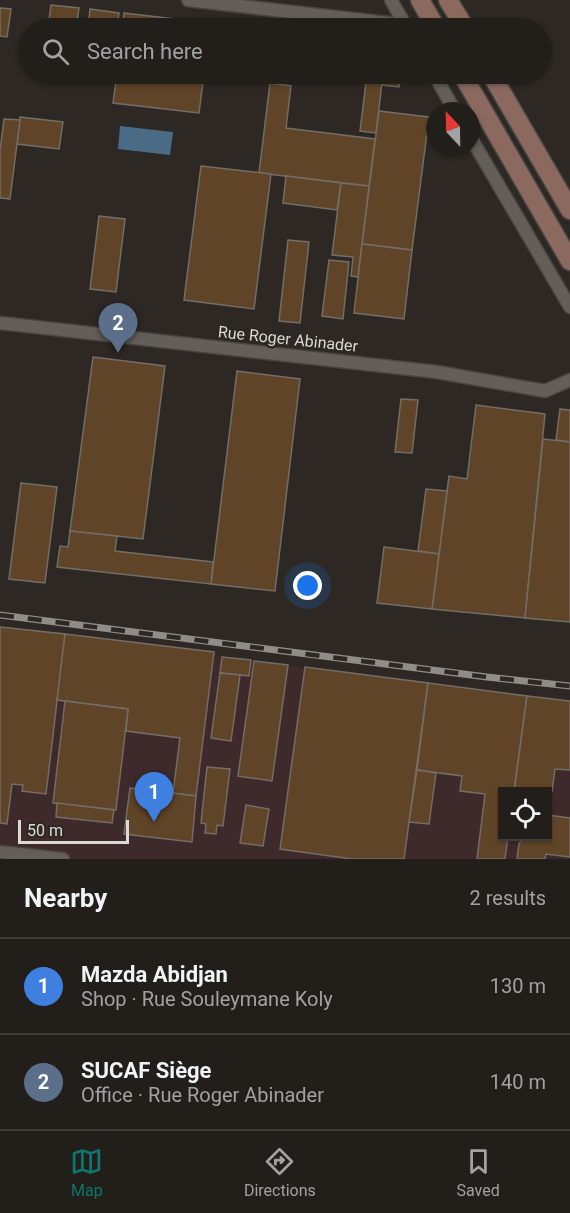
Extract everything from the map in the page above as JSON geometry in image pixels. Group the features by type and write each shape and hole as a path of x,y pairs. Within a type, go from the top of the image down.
{"main road":[{"path":"420,0 430,18"},
{"path":"448,0 459,18"},
{"path":"468,84 570,261"},
{"path":"497,84 570,210"}],"street":[{"path":"188,0 333,18"},
{"path":"391,0 401,18"},
{"path":"440,84 450,102"},
{"path":"480,153 570,307"},
{"name":"Rue Roger Abinader","path":"0,323 437,372 545,391 570,380"},
{"path":"0,852 63,859"}],"shaded area":[{"path":"0,627 214,652 222,657 570,701 570,859 0,859"}],"water":[{"path":"120,126 173,132 170,155 118,149"}],"building":[{"path":"51,5 79,8 78,18 49,18"},
{"path":"0,8 11,9 7,37 0,36"},
{"path":"90,9 119,13 118,18 89,18"},
{"path":"124,13 167,18 123,18"},
{"path":"116,84 203,84 199,113 113,103"},
{"path":"270,84 291,86 286,128 375,139 369,186 259,173"},
{"path":"366,84 382,84 376,133 360,131"},
{"path":"382,84 399,84 399,87"},
{"path":"379,111 426,117 426,140 412,250 362,244"},
{"path":"20,117 63,122 59,149 17,144"},
{"path":"4,119 20,120 10,199 0,198 0,150"},
{"path":"201,166 271,174 254,309 184,300"},
{"path":"286,176 341,183 337,210 283,203"},
{"path":"341,183 369,186 358,277 351,276 353,257 332,255"},
{"path":"99,216 125,219 116,292 90,289"},
{"path":"288,240 309,242 300,323 279,321"},
{"path":"362,244 412,250 404,319 354,313"},
{"path":"329,260 349,262 343,319 322,316"},
{"path":"93,357 165,366 143,539 70,531"},
{"path":"237,371 300,379 275,591 211,584"},
{"path":"401,399 418,400 412,453 395,452"},
{"path":"476,405 545,414 525,618 432,609 449,476 467,479"},
{"path":"560,409 570,410 570,442 556,440"},
{"path":"543,439 570,442 570,622 525,618"},
{"path":"21,483 57,487 45,583 9,579"},
{"path":"426,489 447,491 439,554 418,551"},
{"path":"70,531 117,536 115,551 213,562 211,584 57,567 60,546 68,547"},
{"path":"384,547 439,554 432,609 377,603"},
{"path":"0,627 65,634 46,794 22,791 23,785 12,784 7,824 0,823"},
{"path":"65,634 214,652 196,796 173,793 180,738 126,731 128,709 57,700"},
{"path":"222,657 251,660 249,676 220,673"},
{"path":"254,661 288,665 272,781 238,776"},
{"path":"305,667 428,683 404,859 352,859 280,849"},
{"path":"220,673 240,675 231,741 211,738"},
{"path":"428,683 527,696 515,787 498,787 498,841 507,841 505,859 477,859 485,794 460,791 462,776 417,770"},
{"path":"527,696 570,701 570,770 555,769 552,792 552,787 515,787"},
{"path":"65,701 128,709 116,810 53,803"},
{"path":"207,767 230,769 223,826 217,825 216,834 205,833 206,824 201,823"},
{"path":"417,770 436,773 429,824 409,822"},
{"path":"130,788 196,796 192,842 124,834"},
{"path":"57,803 114,810 112,823 56,817"},
{"path":"246,805 269,809 263,846 240,843"},
{"path":"552,816 570,818 570,857 546,854 545,859 517,859 521,841 552,841"}],"railway":[{"path":"0,615 570,686"}],"place":[{"name":"SUCAF Siège","path":"118,353"},
{"name":"Mazda Abidjan","path":"154,822"}]}
